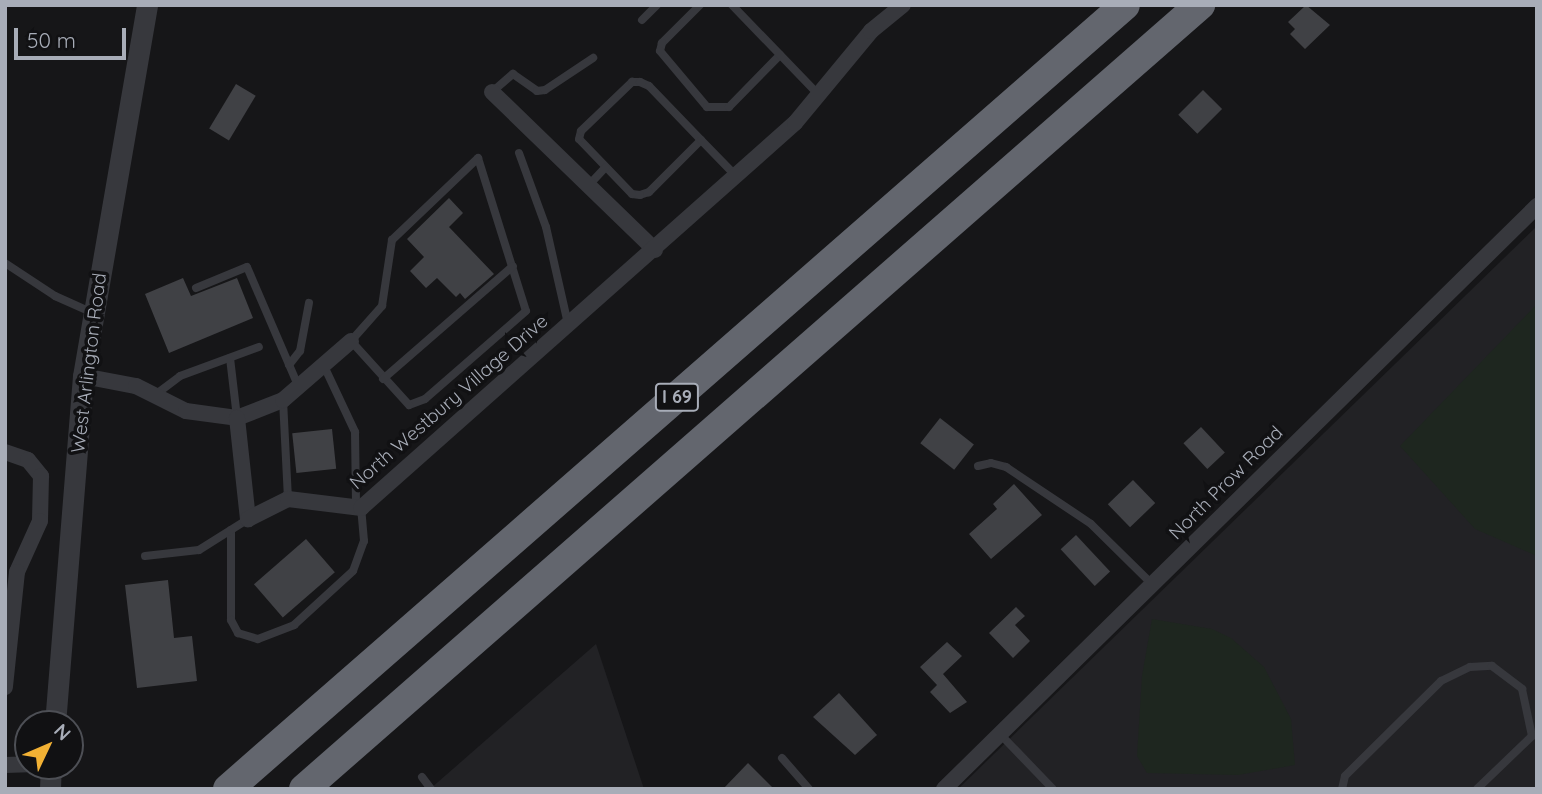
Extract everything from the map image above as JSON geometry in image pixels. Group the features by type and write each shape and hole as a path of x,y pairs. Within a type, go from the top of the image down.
{"highway":[{"name":"I 69","path":"228,789 1125,5"},
{"name":"I 69","path":"304,789 1199,5"}],"street":[{"name":"West Arlington Road","path":"56,710 83,376 147,5"},
{"name":"North Westbury Village Drive","path":"288,499 358,508 568,327 795,123 871,31 903,5"},
{"path":"492,92 655,250"},
{"name":"North Prow Road","path":"944,789 1537,206"},
{"path":"83,376 122,382 186,411 237,418 283,400 351,341"},
{"path":"237,418 248,519 288,499"},
{"path":"5,452 28,460 41,476 40,521 18,572 5,687"}],"lane":[{"path":"642,20 657,5"},
{"path":"700,5 662,43 660,51 707,107 729,107 780,55"},
{"path":"732,5 818,94"},
{"path":"492,92 513,74 537,91 545,90 593,58"},
{"path":"701,140 649,192 640,195 632,194 586,149 580,131 632,82 649,86 736,176"},
{"path":"519,153 546,227 568,327"},
{"path":"478,158 513,266 524,315 417,404 398,398 351,341 382,306 392,240 478,158"},
{"path":"588,186 605,168"},
{"path":"5,263 55,296 94,313"},
{"path":"383,379 513,266"},
{"path":"196,288 247,267 299,388"},
{"path":"289,365 300,351 309,303"},
{"path":"155,395 180,376 259,347"},
{"path":"230,358 237,418"},
{"path":"231,530 231,620 238,632 258,639 294,625 353,570 364,541 358,508 355,432 324,366"},
{"path":"283,400 288,499"},
{"path":"978,466 991,463 1006,467 1091,524 1152,584"},
{"path":"145,556 200,550 248,519"},
{"path":"1342,789 1345,776 1440,681 1470,667 1492,667 1522,689 1532,736 1477,789"},
{"path":"1000,734 1053,789"},
{"path":"782,758 809,789"},
{"path":"422,777 431,789"}],"shaded area":[{"path":"1537,226 1537,789 958,789"},
{"path":"1537,304 1537,556 1475,529 1400,446"},
{"path":"1152,619 1212,629 1231,638 1264,667 1291,719 1295,765 1238,775 1147,773 1137,756 1142,676"},
{"path":"596,644 644,789 430,789"}],"building":[{"path":"1306,5 1330,25 1305,49 1290,34 1295,29 1288,22"},
{"path":"236,84 256,96 229,140 209,129"},
{"path":"1203,90 1222,109 1197,134 1178,115"},
{"path":"449,198 463,213 449,227 494,274 465,299 460,293 456,297 437,278 426,288 410,271 424,257 407,239"},
{"path":"183,278 191,296 237,278 253,318 169,353 145,294"},
{"path":"940,418 974,444 954,470 920,443"},
{"path":"1201,427 1225,453 1207,469 1183,443"},
{"path":"332,429 336,469 296,473 292,433"},
{"path":"1133,480 1155,503 1130,527 1108,504"},
{"path":"1014,484 1042,515 991,559 969,534 997,509 993,504"},
{"path":"1076,535 1110,572 1095,586 1061,549"},
{"path":"306,539 335,572 283,617 254,584"},
{"path":"168,580 174,638 192,636 197,681 137,688 125,585"},
{"path":"1016,607 1025,616 1015,625 1030,641 1013,658 989,633"},
{"path":"947,642 962,656 943,674 967,702 950,713 930,692 937,685 920,667"},
{"path":"839,693 877,735 855,755 813,717"},
{"path":"748,763 774,789 723,789"}]}
